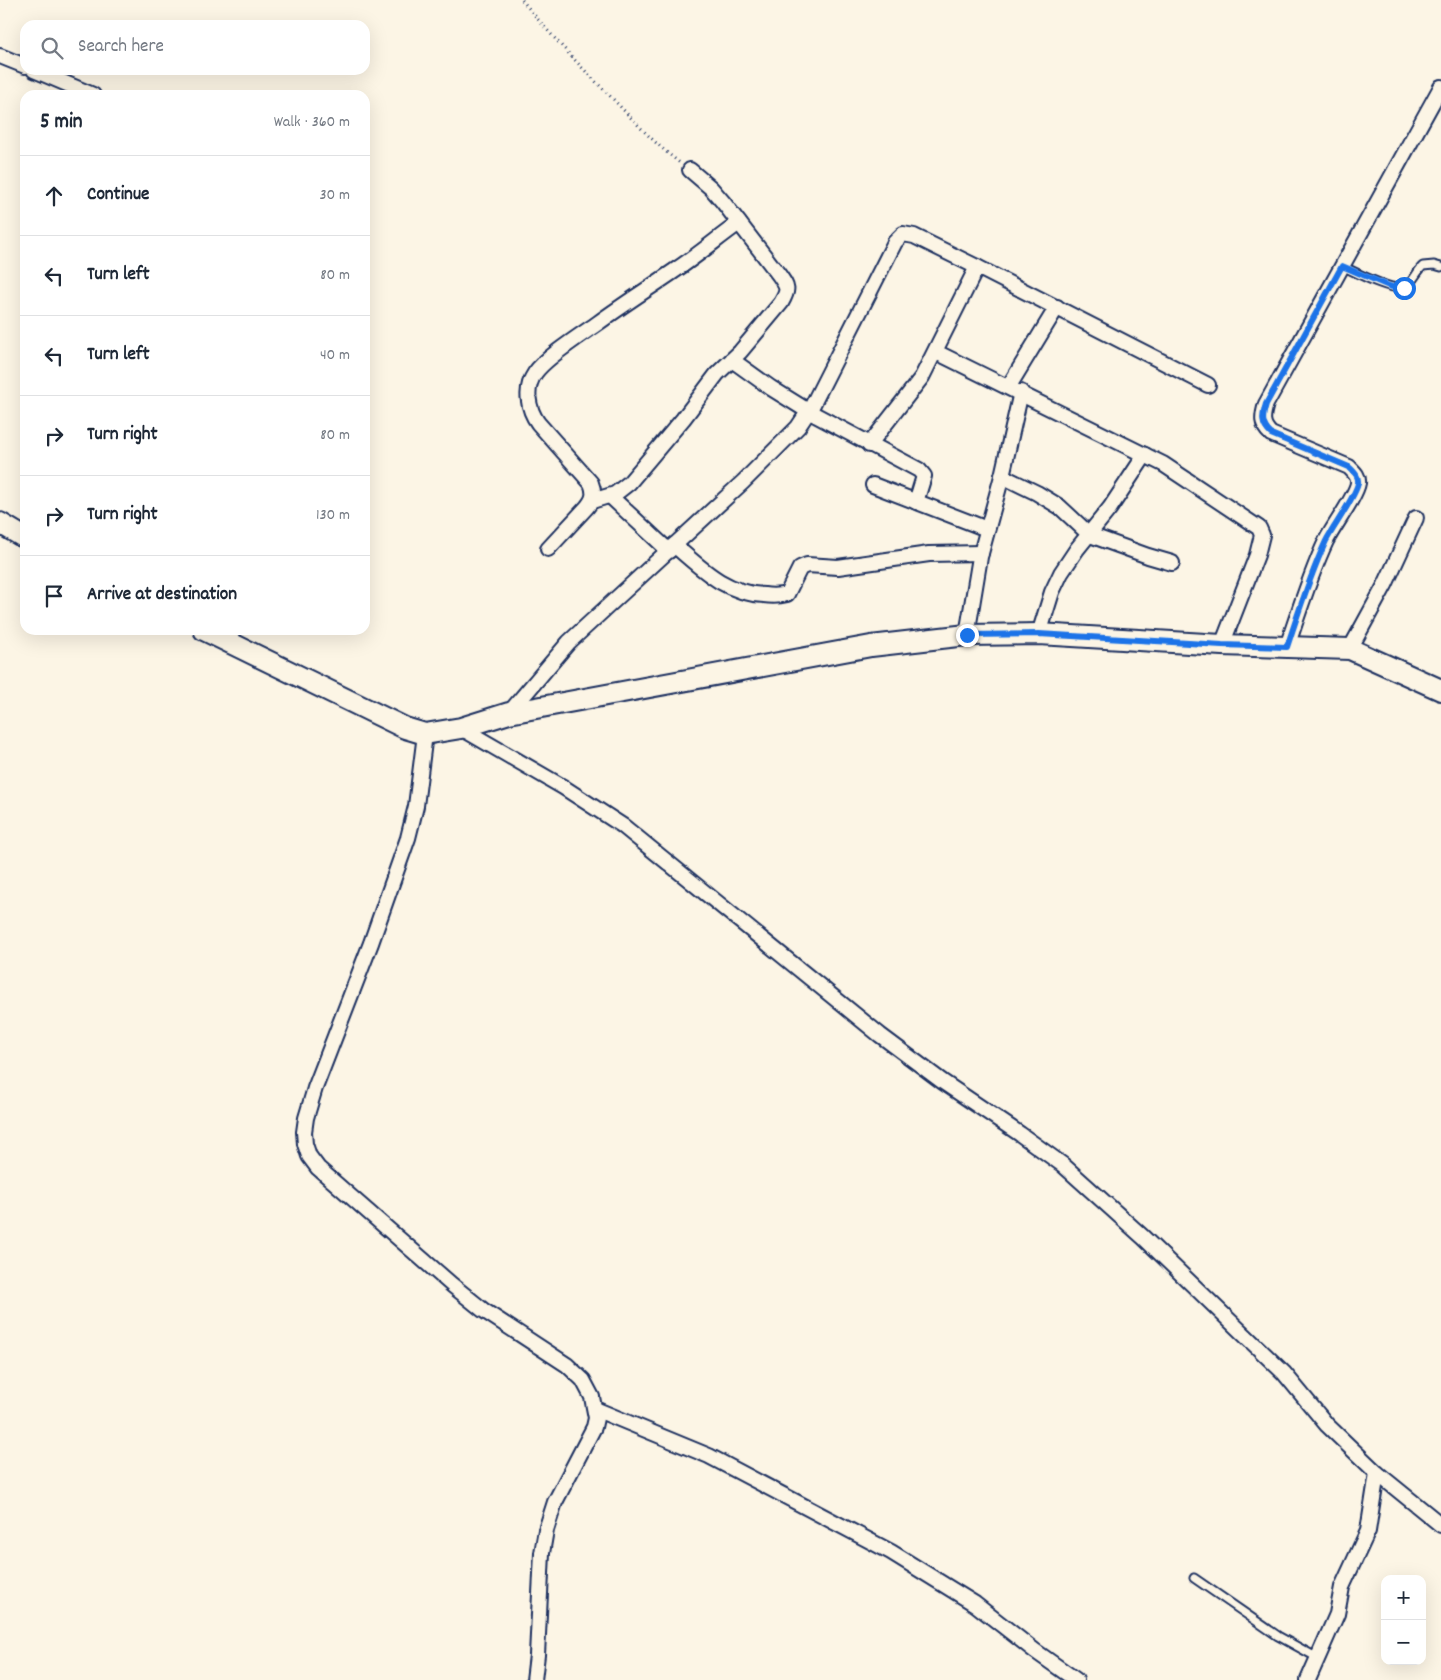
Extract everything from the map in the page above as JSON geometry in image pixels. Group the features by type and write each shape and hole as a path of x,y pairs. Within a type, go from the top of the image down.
{"street":[{"path":"0,56 20,64"},
{"path":"46,75 81,90"},
{"path":"1287,647 1310,577 1331,531 1356,490 1358,478 1349,467 1271,434 1264,428 1262,415 1266,404 1441,87"},
{"path":"548,549 592,501 610,496 622,490 629,483 683,419 717,374 740,352 781,303 788,289 711,188 690,170"},
{"path":"592,501 594,489 591,483 531,414 529,400 531,381 541,366 572,341 678,268 739,223"},
{"path":"509,713 569,642 768,458 798,427 808,412 898,236 908,234 914,236 1208,384"},
{"path":"869,445 908,396 936,352 977,267"},
{"path":"967,635 981,554 1002,476 1015,389 1057,307"},
{"path":"936,352 1015,389 1164,464 1224,506 1255,524 1261,531 1257,556 1222,645"},
{"path":"732,360 808,412 922,473 923,480 916,502"},
{"path":"1039,634 1052,592 1061,574 1110,508 1145,455"},
{"path":"1002,476 1037,493 1060,507 1090,535 1172,563"},
{"path":"873,484 987,529"},
{"path":"610,496 671,548 728,587 753,595 771,596 787,594 800,568 807,565 838,567 929,554 981,554"},
{"path":"1350,648 1385,585 1416,518"},
{"path":"0,523 20,535"},
{"path":"214,635 405,728 425,734 461,728 509,713 871,646 967,635 1039,634 1222,645 1350,648 1441,690"},
{"path":"461,728 563,787 623,826 880,1035 943,1082 1063,1165 1143,1237 1284,1373 1327,1425 1377,1472 1441,1525"},
{"path":"425,734 416,806 408,838 315,1088 306,1118 305,1144 309,1156 318,1168 452,1285 483,1310 567,1365 583,1380 595,1408 596,1418 594,1427 555,1502 546,1530 542,1553 534,1680"},
{"path":"595,1408 709,1456 891,1552 975,1604 1076,1680"},
{"path":"1308,1680 1337,1614 1342,1587 1368,1531 1377,1472"}],"lane":[{"path":"1342,266 1396,288 1404,288 1423,266 1434,265 1441,267"},
{"path":"1194,1578 1278,1636 1318,1658"}],"path":[{"path":"522,0 548,32 638,125 676,160 690,170"}],"route":[{"path":"967,635 1039,634 1287,647 1310,577 1331,531 1356,490 1358,478 1349,467 1271,434 1264,428 1262,415 1266,404 1342,266 1389,286 1404,288"}]}
